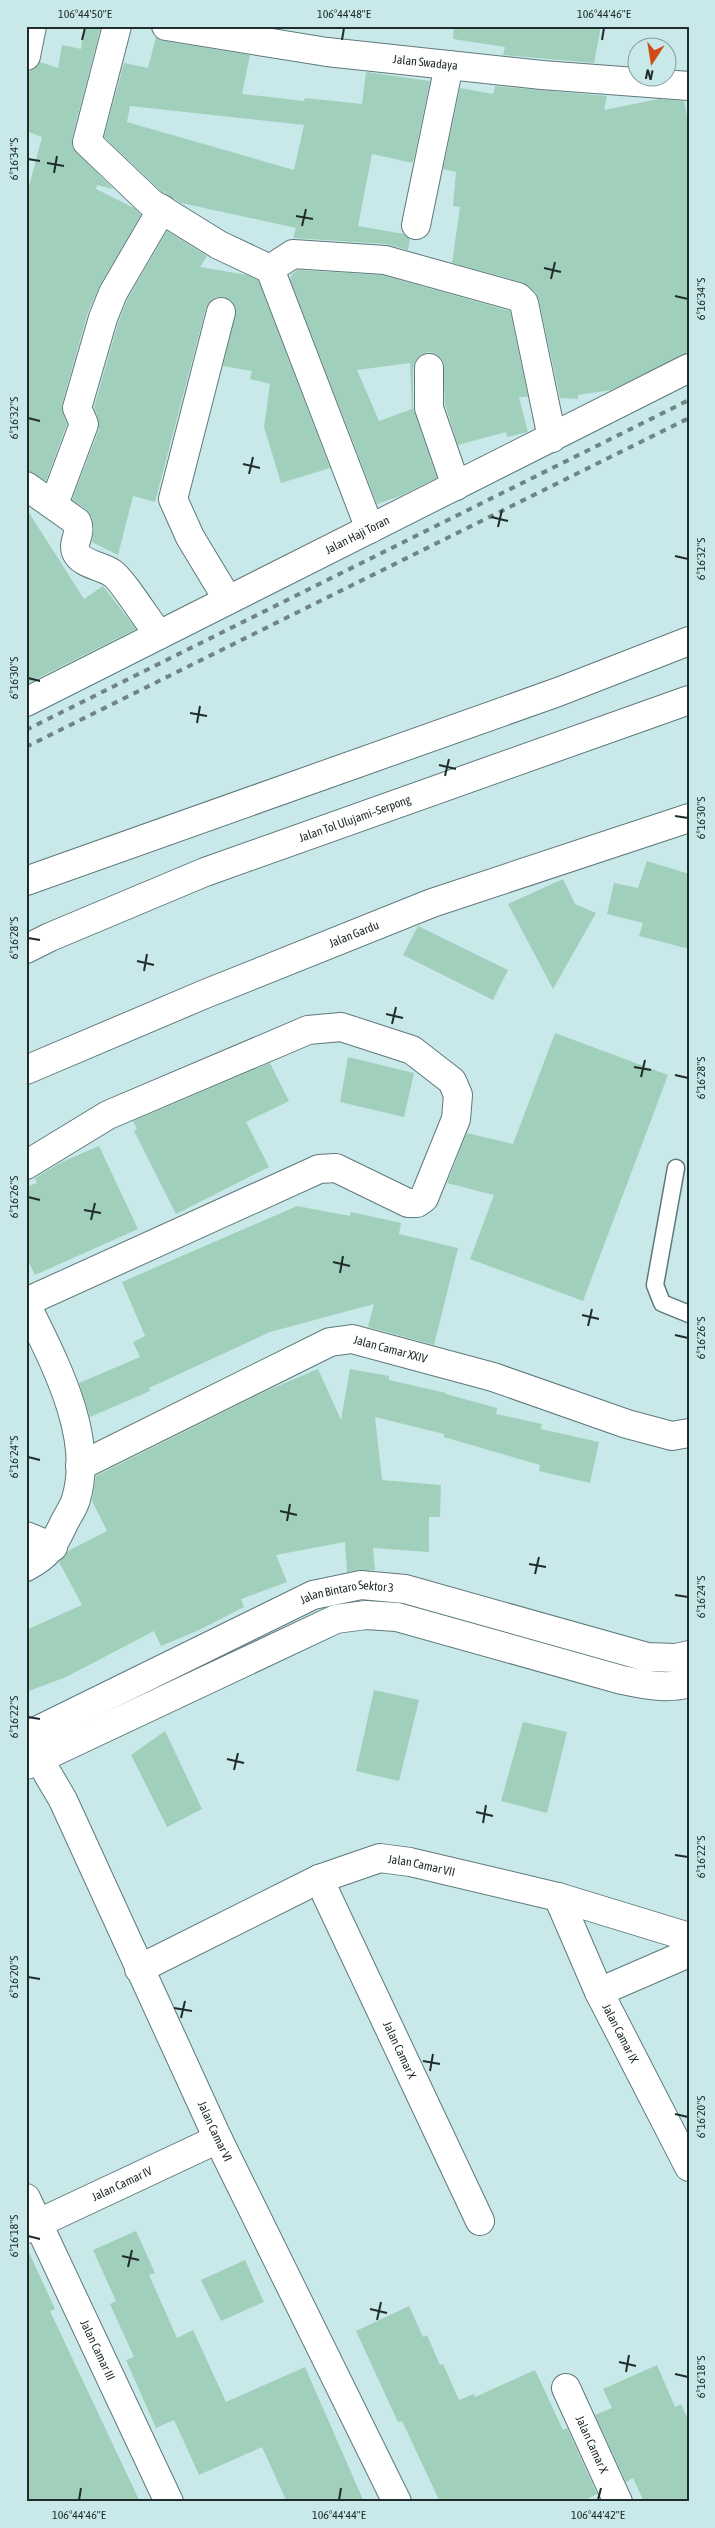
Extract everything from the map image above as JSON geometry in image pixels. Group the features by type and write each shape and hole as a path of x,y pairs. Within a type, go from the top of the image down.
{"main road":[{"path":"26,56 32,26"},
{"path":"117,26 87,142 151,203 219,245 270,269 370,529"},
{"name":"Jalan Swadaya","path":"166,26 327,52 542,75 689,86"},
{"path":"416,225 450,65"},
{"path":"54,504 84,424 77,408 102,318 113,293 162,209"},
{"path":"270,269 294,254 385,260 518,297 524,303 552,438"},
{"path":"221,312 172,499 190,537 228,600"},
{"path":"429,368 429,408 456,486"},
{"name":"Jalan Haji Toran","path":"26,702 689,368"},
{"path":"26,486 77,522 80,527 75,546 76,552 82,559 114,574 158,635"},
{"path":"28,879 558,692 689,641"},
{"name":"Jalan Tol Ulujami–Serpong","path":"26,949 50,937 206,872 689,700"},
{"name":"Jalan Gardu","path":"26,1070 205,994 432,902 689,818"},
{"path":"26,1165 108,1115 308,1030 341,1028 412,1050 452,1081 458,1095 456,1119 424,1198 417,1203 408,1203 336,1168 319,1169 26,1303 66,1388 76,1429 80,1466 76,1498 53,1547 44,1557 26,1567"},
{"name":"Jalan Camar XXIV","path":"80,1466 330,1342 352,1339 492,1377 627,1424 672,1436 689,1433"},
{"path":"26,1536 53,1547"},
{"name":"Jalan Bintaro Sektor 3","path":"31,1753 313,1595 361,1585 405,1588 647,1657 676,1658 689,1655"},
{"name":"Jalan Bintaro Sektor 3","path":"31,1753 336,1619 366,1615 396,1617 622,1680 654,1686 678,1687 689,1683"},
{"name":"Jalan Camar VI","path":"31,1753 63,1800 139,1970 218,2139 397,2502"},
{"name":"Jalan Camar VII","path":"139,1970 319,1879 380,1858 394,1859 558,1897 689,1937"},
{"name":"Jalan Camar X","path":"319,1879 480,2221"},
{"name":"Jalan Camar IX","path":"558,1897 600,1992 689,2167"},
{"path":"600,1992 689,1953"},
{"name":"Jalan Camar IV","path":"32,2227 218,2139"},
{"name":"Jalan Camar III","path":"26,2198 32,2227 169,2502"},
{"name":"Jalan Camar X","path":"566,2388 618,2502"}],"lane":[{"path":"676,1168 655,1285 662,1303 689,1314"}],"building":[{"path":"84,26 101,26 72,138 72,147 113,189 97,185 96,189 134,208 141,215 100,285 88,312 62,404 67,424 46,481 26,471 26,198 42,137 26,131 26,85 30,71 40,62 58,68 62,45 81,49"},
{"path":"454,26 601,26 594,63 503,55 505,47 453,39"},
{"path":"156,37 164,41 250,55 242,94 304,101 305,98 362,104 366,72 430,81 413,163 372,154 358,226 404,234 410,239 408,250 386,244 293,238 296,228 181,203 161,191 104,137 124,63 148,68","holes":["130,106 304,125 294,170 127,122"]},
{"path":"495,86 607,96 604,110 659,99 684,101 689,127 689,353 611,390 578,395 578,399 560,398 539,300 535,292 522,282 452,263 460,207 453,206 456,172 443,169 460,88 493,94"},
{"path":"167,231 207,256 200,267 247,275 258,280 330,468 281,483 264,427 270,384 250,379 252,371 223,366 236,308 232,301 224,297 216,297 210,301 206,308 155,502 133,496 118,555 92,542 94,529 92,517 86,509 72,500 99,429 94,407 118,323 127,300"},
{"path":"297,270 382,275 510,311 528,397 519,397 528,432 507,437 506,432 458,445 445,405 443,361 436,354 429,352 422,354 416,360 413,368 413,408 437,478 400,496 377,504 290,279","holes":["410,363 412,409 379,421 357,370"]},
{"path":"26,508 84,599 103,586 136,629 26,684"},
{"path":"647,861 689,874 689,949 639,936 643,923 607,914 614,883 638,888"},
{"path":"563,879 575,904 596,913 553,989 508,904"},
{"path":"418,926 508,970 493,1000 403,955"},
{"path":"555,1033 668,1075 583,1301 470,1259 494,1195 447,1183 467,1133 513,1144"},
{"path":"348,1057 414,1073 404,1117 340,1102"},
{"path":"270,1063 289,1101 246,1122 269,1167 176,1214 134,1131 137,1129 133,1121"},
{"path":"99,1146 138,1229 35,1275 26,1256 26,1187 37,1183 35,1178 62,1162"},
{"path":"297,1206 350,1216 351,1212 401,1223 399,1234 458,1248 434,1345 368,1327 374,1304 270,1332 149,1388 150,1391 90,1417 79,1383 140,1357 133,1342 145,1336 122,1282"},
{"path":"318,1369 341,1420 350,1369 389,1376 389,1380 446,1393 497,1408 496,1414 542,1424 541,1429 599,1442 590,1483 539,1471 540,1465 444,1437 444,1434 375,1417 382,1480 441,1485 440,1517 429,1517 429,1552 373,1548 375,1570 347,1572 345,1542 276,1555 287,1582 241,1599 244,1607 199,1630 161,1646 154,1631 66,1677 26,1692 26,1630 82,1605 59,1562 68,1551 107,1531 92,1501 96,1476 266,1391"},
{"path":"374,1690 419,1700 399,1781 356,1771"},
{"path":"523,1722 567,1732 547,1813 501,1801"},
{"path":"165,1731 202,1809 167,1827 131,1755"},
{"path":"136,2231 155,2273 149,2275 177,2338 193,2330 226,2402 305,2367 364,2502 287,2502 262,2447 199,2475 174,2420 156,2428 126,2360 134,2357 110,2304 116,2301 93,2250"},
{"path":"26,2246 55,2309 50,2311 140,2502 26,2502"},
{"path":"245,2260 264,2302 221,2321 201,2280"},
{"path":"409,2306 423,2337 427,2335 440,2365 443,2364 459,2400 474,2394 475,2397 535,2370 563,2430 567,2428 597,2494 581,2502 440,2502 402,2421 398,2422 356,2331"},
{"path":"657,2365 675,2407 681,2404 689,2422 689,2502 644,2502 633,2478 626,2482 595,2415 612,2408 603,2389"}],"railway":[{"path":"26,730 689,400"},
{"path":"26,747 689,418"}]}
